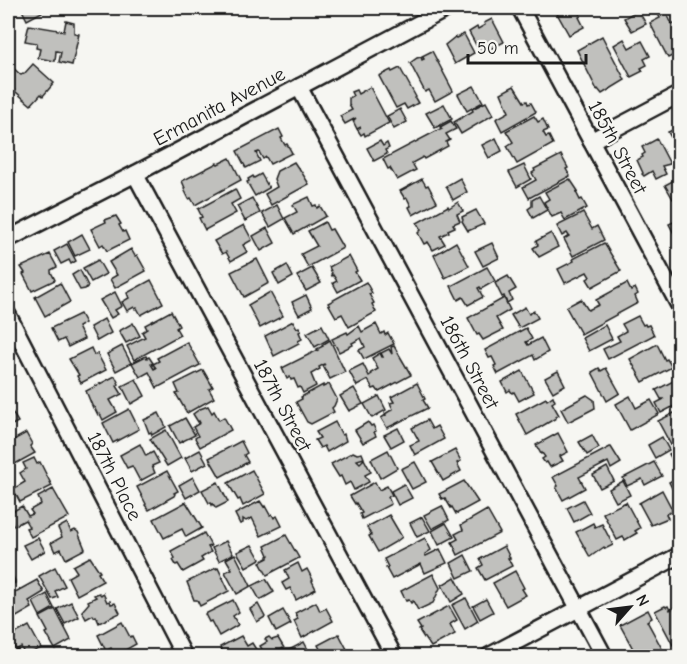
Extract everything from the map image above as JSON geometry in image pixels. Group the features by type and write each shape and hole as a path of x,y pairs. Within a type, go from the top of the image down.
{"street":[{"name":"Ermanita Avenue","path":"8,238 135,174 448,8"},
{"name":"185th Street","path":"520,8 679,305"},
{"name":"186th Street","path":"299,87 604,657"},
{"path":"591,141 680,94"},
{"name":"187th Street","path":"135,174 394,657"},
{"name":"187th Place","path":"8,315 184,657"},
{"path":"489,657 680,555"}],"building":[{"path":"21,8 40,8 42,12 27,20"},
{"path":"554,8 576,8 584,27 569,35"},
{"path":"664,8 672,24 680,20 680,52 668,58 650,23 660,18 657,12"},
{"path":"638,10 646,24 632,31 624,18"},
{"path":"492,19 504,42 481,54 469,32 477,27 478,29"},
{"path":"66,21 74,23 74,33 79,34 72,65 59,62 61,52 56,51 55,61 38,58 40,49 36,48 37,43 25,41 29,25 64,31"},
{"path":"464,34 474,53 455,64 445,45 455,37"},
{"path":"602,36 625,80 602,94 597,90 577,50"},
{"path":"624,39 629,48 642,41 650,56 644,59 647,65 641,68 643,71 631,77 614,45"},
{"path":"432,51 453,91 435,101 429,90 425,92 410,63 417,58 424,59 422,56"},
{"path":"33,64 54,83 31,105 8,86 8,72 12,67 21,75"},
{"path":"400,68 418,103 407,109 404,104 396,108 379,76"},
{"path":"474,86 483,102 467,111 458,94"},
{"path":"514,86 524,102 531,103 536,112 502,131 496,119 509,112 501,93"},
{"path":"370,87 389,123 365,136 364,133 361,135 353,121 356,118 345,124 340,116 352,110 349,105 349,98 353,96 351,92 356,90 358,94"},
{"path":"8,102 14,115 8,118"},
{"path":"486,102 493,115 461,134 454,122"},
{"path":"444,104 452,119 435,128 426,113"},
{"path":"400,109 407,122 394,129 387,116"},
{"path":"534,116 538,122 543,119 548,130 543,132 546,137 549,136 553,144 517,164 507,146 513,142 506,131"},
{"path":"451,121 456,129 446,134 450,140 446,142 448,146 412,163 416,170 397,180 383,159 442,129 440,127"},
{"path":"680,128 680,153 668,132"},
{"path":"279,129 283,137 281,138 292,153 270,164 259,152 256,153 260,161 246,168 237,151"},
{"path":"496,138 502,151 489,158 482,145"},
{"path":"657,139 670,164 662,166 666,174 656,179 652,171 644,176 642,174 637,160 645,153 642,147"},
{"path":"380,141 383,146 387,143 389,148 385,150 387,154 374,161 367,148"},
{"path":"561,155 570,176 529,198 523,187 536,180 532,173 534,169"},
{"path":"230,158 241,180 195,205 191,198 189,199 182,181"},
{"path":"294,162 309,184 271,205 265,194 277,187 274,179 277,171"},
{"path":"524,165 531,179 517,187 509,172"},
{"path":"261,174 269,188 255,196 247,182 253,176 254,178"},
{"path":"680,177 680,195 673,199 665,185"},
{"path":"460,178 467,192 453,200 446,186"},
{"path":"422,179 437,202 413,215 407,198 405,199 400,191"},
{"path":"570,179 578,191 576,192 580,200 582,199 587,208 565,220 561,213 552,217 544,202 549,199 545,192"},
{"path":"235,189 240,199 231,204 236,213 205,230 199,218 202,217 198,209"},
{"path":"539,196 547,210 533,218 528,209 532,206 532,200"},
{"path":"309,197 313,206 316,205 317,208 320,206 326,216 294,234 285,218 297,212 294,204"},
{"path":"252,198 260,213 245,221 237,206"},
{"path":"458,202 463,211 457,214 460,221 453,224 455,227 448,230 449,232 440,236 445,244 433,250 428,242 424,244 418,233 421,230 417,223"},
{"path":"277,205 284,219 270,227 262,213"},
{"path":"476,210 484,224 468,231 462,217"},
{"path":"583,213 592,229 597,226 604,240 573,256 564,239 569,236 567,233 562,236 557,226"},
{"path":"116,216 129,240 107,251 103,244 100,246 91,229"},
{"path":"680,219 680,245 669,224"},
{"path":"325,222 343,248 308,267 301,254 317,246 308,231"},
{"path":"244,225 252,240 243,245 247,252 231,261 226,252 222,254 214,241"},
{"path":"267,228 275,243 261,251 253,236"},
{"path":"551,233 558,247 539,257 533,248 538,245 536,241"},
{"path":"82,234 90,249 75,256 68,242"},
{"path":"456,242 469,266 445,278 434,255"},
{"path":"492,243 499,258 483,266 475,251"},
{"path":"604,243 621,271 592,287 587,279 590,277 587,272 565,283 558,269"},
{"path":"67,244 76,261 71,264 69,260 61,264 54,251"},
{"path":"131,249 146,271 115,288 110,279 117,275 109,262"},
{"path":"50,254 57,267 51,270 55,280 32,291 21,267"},
{"path":"349,256 360,280 338,292 333,283 337,281 332,276 329,267"},
{"path":"257,259 269,283 244,297 231,272"},
{"path":"98,260 106,274 91,282 83,268"},
{"path":"287,265 293,277 279,285 273,273"},
{"path":"487,267 495,281 481,289 478,288 483,297 468,305 463,297 458,300 451,286"},
{"path":"312,268 321,283 306,291 297,276"},
{"path":"80,270 88,286 80,290 72,275"},
{"path":"508,276 516,289 509,293 512,300 507,303 495,283"},
{"path":"151,280 163,303 141,315 134,307 127,311 122,302 129,298 127,293"},
{"path":"366,282 372,293 369,294 376,312 349,327 342,314 336,317 328,303"},
{"path":"60,283 70,302 45,316 35,297"},
{"path":"627,283 631,291 635,288 638,303 581,334 566,307 581,299 588,310 599,305 596,300"},
{"path":"115,292 122,306 115,310 118,314 111,318 100,300"},
{"path":"270,292 283,316 260,328 248,305"},
{"path":"306,295 312,308 299,315 292,302"},
{"path":"504,298 510,310 496,318 503,330 483,340 479,334 477,335 468,318"},
{"path":"525,307 529,314 534,311 538,318 519,328 511,315"},
{"path":"171,311 179,326 176,328 180,335 134,360 127,346 145,337 142,332 147,329 145,325"},
{"path":"80,314 85,323 78,327 84,339 68,347 64,339 58,342 51,328"},
{"path":"638,316 643,325 649,325 654,335 608,359 603,349 620,341 617,336 626,331 622,324"},
{"path":"104,319 111,333 97,341 90,327"},
{"path":"293,321 301,331 299,332 302,339 298,341 299,343 274,356 265,336"},
{"path":"133,323 140,336 126,343 119,331"},
{"path":"376,324 381,334 388,333 394,344 364,359 359,350 365,347 361,338 339,352 332,339 347,332 348,334 359,326 362,332"},
{"path":"322,325 329,339 315,347 307,333"},
{"path":"605,325 612,339 589,351 582,338"},
{"path":"526,328 532,339 526,342 528,345 541,338 548,352 535,360 533,355 498,374 492,357 489,358 485,350"},
{"path":"330,340 345,372 330,379 323,366 325,364 319,367 320,369 311,374 316,386 303,393 294,379 291,380 290,377 287,379 282,368 318,350"},
{"path":"187,342 200,365 157,388 149,372 140,377 132,363 146,356 153,363 151,364 154,369 156,368 153,364 159,361 157,358"},
{"path":"657,344 665,360 667,359 672,367 643,382 630,359"},
{"path":"122,346 131,363 116,371 107,354"},
{"path":"394,346 411,375 379,392 376,388 373,389 368,380 357,386 349,371 363,364 369,376 378,369 372,358 380,353 383,357 381,353 389,349 392,354 391,347"},
{"path":"91,348 94,355 97,353 106,370 81,383 69,359"},
{"path":"599,368 601,371 606,368 620,393 607,401 592,372"},
{"path":"203,370 213,387 209,389 214,398 187,413 176,394 179,393 175,384"},
{"path":"522,371 534,393 519,401 514,392 510,390 507,392 502,382"},
{"path":"558,371 565,385 553,392 545,378"},
{"path":"115,376 122,394 110,400 117,412 103,420 93,408 86,391"},
{"path":"679,378 680,403 661,413 656,403 664,399 661,399 656,390"},
{"path":"136,379 145,396 131,404 122,386"},
{"path":"417,383 428,408 387,428 381,418 393,409 390,403 394,402 391,397"},
{"path":"329,384 337,399 332,408 334,412 311,424 307,422 296,402 323,385 323,387"},
{"path":"354,388 363,404 349,411 340,396"},
{"path":"587,395 594,400 595,408 568,422 561,409"},
{"path":"379,396 386,410 372,418 364,404"},
{"path":"553,396 555,401 552,403 559,415 527,435 516,414"},
{"path":"630,396 636,408 651,400 659,414 630,430 616,404"},
{"path":"208,406 219,420 224,417 231,430 200,447 193,427 200,423 193,414"},
{"path":"8,408 18,422 8,427"},
{"path":"129,409 139,429 113,443 103,423"},
{"path":"680,410 680,443 672,447 658,421"},
{"path":"159,413 166,427 152,435 144,420"},
{"path":"185,418 195,435 179,443 170,426"},
{"path":"427,420 432,429 437,426 444,439 415,455 410,445 419,441 412,428"},
{"path":"335,422 346,441 327,452 324,446 320,448 315,440 320,438 316,432"},
{"path":"368,422 371,426 373,425 376,436 363,443 355,430"},
{"path":"398,428 404,440 391,447 384,435"},
{"path":"166,430 181,458 167,466 150,439"},
{"path":"26,433 35,453 15,464 11,456 8,458 8,443"},
{"path":"558,433 568,452 560,456 563,461 550,467 542,459 545,457 536,445"},
{"path":"592,435 599,448 587,455 579,442"},
{"path":"662,437 669,450 655,458 648,445"},
{"path":"241,441 247,453 244,455 248,462 220,477 209,458"},
{"path":"140,444 146,456 153,452 159,463 152,466 155,473 140,481 132,466 127,468 120,455"},
{"path":"610,447 621,463 611,469 608,462 579,477 585,488 563,500 553,477"},
{"path":"680,448 680,466 677,468 669,454"},
{"path":"200,450 207,463 192,471 185,458"},
{"path":"388,450 397,468 380,478 371,459"},
{"path":"455,450 461,461 457,463 461,471 443,481 432,462"},
{"path":"353,452 362,453 364,458 357,460 360,463 364,459 371,472 365,475 369,482 354,490 350,482 345,485 331,464"},
{"path":"34,458 37,464 40,462 52,486 20,502 13,489 25,482 20,473 26,469 23,463"},
{"path":"415,462 426,482 412,489 401,469"},
{"path":"654,462 662,476 645,485 642,479 627,486 623,478"},
{"path":"607,467 614,481 600,488 593,475"},
{"path":"252,470 265,494 243,506 228,483"},
{"path":"167,471 178,491 174,493 174,496 149,510 137,487"},
{"path":"680,476 680,504 669,482"},
{"path":"193,477 200,490 186,498 179,485"},
{"path":"464,481 478,502 456,514 445,498 442,499 439,494"},
{"path":"623,481 630,495 616,502 609,489"},
{"path":"218,482 228,502 216,508 211,502 209,503 202,490"},
{"path":"375,482 379,490 387,486 392,495 388,497 391,504 362,519 360,514 362,513 350,496"},
{"path":"404,484 412,498 398,505 391,491"},
{"path":"53,489 69,517 31,537 25,520 14,526 11,521 9,522 8,514 22,506 28,516 33,514 30,510 41,504 38,497"},
{"path":"662,490 673,511 666,514 668,518 651,525 639,503"},
{"path":"583,500 590,513 574,522 567,508"},
{"path":"260,501 270,515 272,514 274,518 277,516 282,526 261,536 252,518 246,521 243,519 243,523 240,524 235,514"},
{"path":"186,502 202,528 186,537 182,529 164,538 154,519"},
{"path":"626,502 640,528 635,531 637,533 625,540 623,537 617,540 603,513"},
{"path":"442,506 449,520 432,529 424,515"},
{"path":"487,510 500,533 458,555 452,542 458,539 455,534 463,530 461,525"},
{"path":"389,515 402,537 378,552 367,527"},
{"path":"422,517 430,531 417,537 410,523"},
{"path":"67,523 71,532 75,530 78,532 85,549 66,559 61,549 55,552 51,543 62,537 58,528"},
{"path":"446,523 454,537 439,545 432,531"},
{"path":"593,523 595,527 602,524 613,545 605,549 604,547 590,557 576,532"},
{"path":"204,533 211,546 208,547 211,552 201,558 203,561 183,572 173,560 175,558 171,551"},
{"path":"286,535 299,558 267,575 260,562 269,555 265,546"},
{"path":"38,538 45,551 31,559 23,545"},
{"path":"425,538 431,550 425,554 426,556 440,549 447,563 425,573 421,564 392,579 384,559"},
{"path":"226,541 233,554 219,561 212,548"},
{"path":"252,545 260,559 246,567 237,552"},
{"path":"504,546 512,566 485,580 478,568 483,565 480,559"},
{"path":"235,554 251,586 237,594 225,572 232,569 226,559"},
{"path":"465,555 473,571 458,578 451,563"},
{"path":"90,557 103,581 77,595 68,577 77,572 73,566"},
{"path":"298,563 302,572 307,569 316,589 296,600 290,588 286,590 282,583 289,579 285,570"},
{"path":"8,566 15,581 9,587"},
{"path":"55,567 65,586 55,591 58,597 52,599 39,576"},
{"path":"216,568 229,591 200,606 197,600 194,600 187,582"},
{"path":"515,571 526,595 506,606 493,583"},
{"path":"433,574 440,588 433,603 418,610 413,601 411,603 409,600 406,601 401,591"},
{"path":"455,577 464,594 451,602 442,585"},
{"path":"266,579 274,592 260,600 252,586"},
{"path":"37,580 44,592 29,601 32,608 8,622 8,596"},
{"path":"99,593 101,595 103,593 107,602 115,603 120,613 99,623 93,615 86,619 82,611 89,603 88,601"},
{"path":"47,594 54,608 40,616 33,602"},
{"path":"466,598 478,621 465,629 452,605"},
{"path":"486,599 493,612 480,619 473,606"},
{"path":"233,600 239,612 233,616 238,625 219,636 205,614"},
{"path":"71,602 79,617 65,624 57,609"},
{"path":"316,602 320,611 326,608 333,621 302,638 294,621 298,619 295,613"},
{"path":"258,604 265,617 257,622 250,609"},
{"path":"680,604 680,642 673,645 655,611 665,606 668,606 670,610"},
{"path":"449,606 457,620 450,624 455,634 431,647 417,623"},
{"path":"55,609 71,640 55,649 40,617"},
{"path":"283,610 291,624 276,632 269,618"},
{"path":"648,610 652,618 647,621 666,656 637,656 620,625"},
{"path":"122,622 136,644 115,656 111,648 106,651 98,635"},
{"path":"29,626 41,648 25,656 21,647 16,650 9,637"},
{"path":"339,634 349,653 342,656 320,656 318,653 321,651 318,645"},
{"path":"241,636 247,646 252,643 257,651 247,656 225,656 220,647"},
{"path":"269,637 272,640 278,638 284,648 266,656 260,646 267,642 265,639"},
{"path":"304,642 311,655 292,656 289,650"}]}
